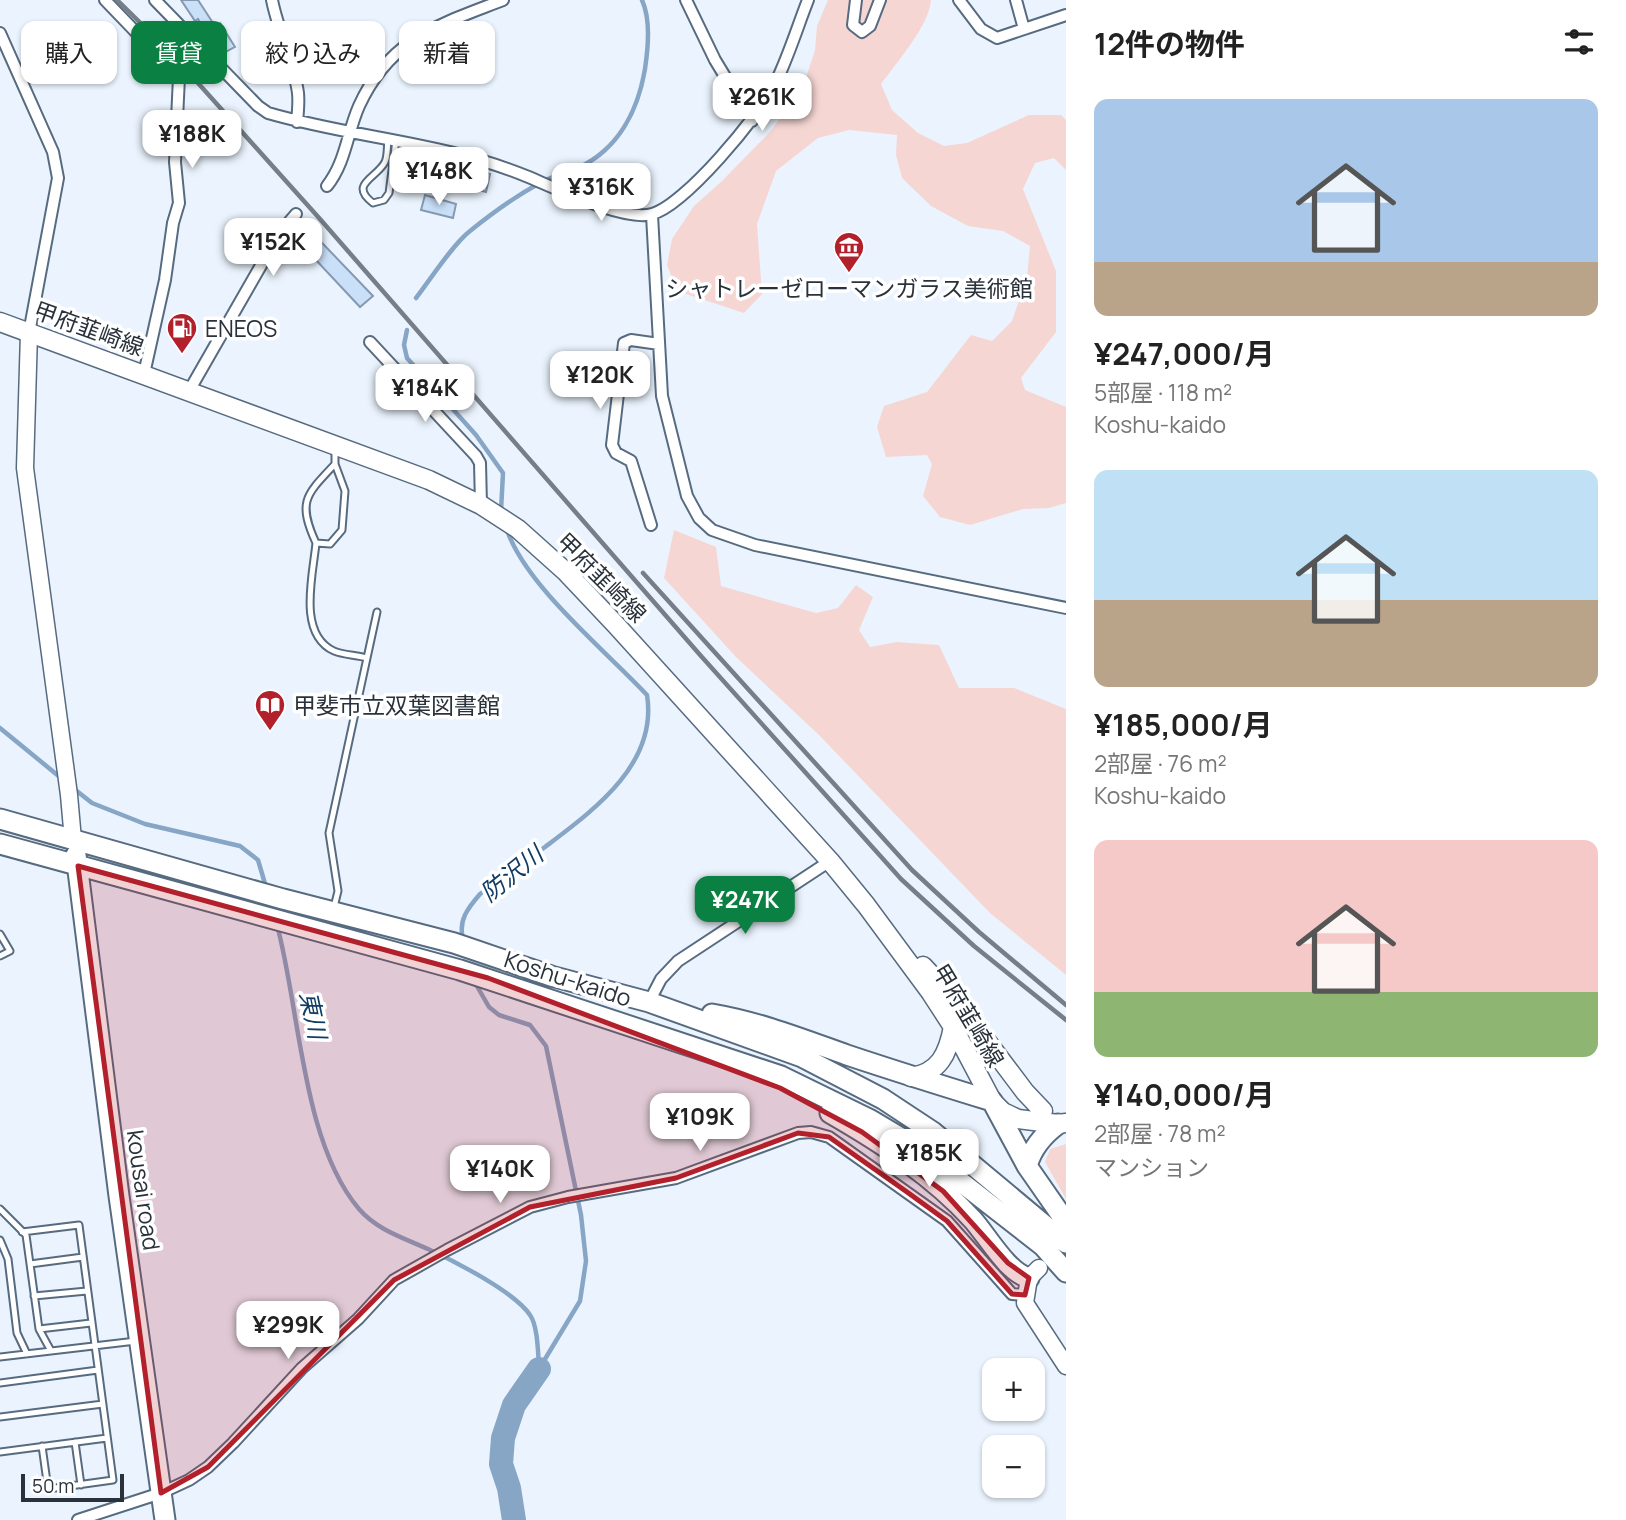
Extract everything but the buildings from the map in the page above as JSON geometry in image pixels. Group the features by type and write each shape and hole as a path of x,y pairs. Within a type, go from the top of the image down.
{"highway":[{"name":"Koshu-kaido","path":"0,819 283,899 454,943 551,976 649,1002 802,1057 883,1099 933,1132 1066,1243"},
{"name":"kousai road","path":"73,840 165,1520"},
{"name":"Koshu-kaido","path":"0,844 488,978 781,1076 869,1119 916,1147 1043,1246 1066,1272"},
{"path":"649,1002 741,1019 911,1077 992,1101 1027,1166 1066,1222"},
{"path":"574,1006 612,1026 780,1088 862,1132 903,1158 943,1191 972,1219 1013,1269 1031,1281"},
{"path":"1027,1166 1044,1134 1058,1118"}],"main road":[{"name":"甲府韮崎線","path":"0,322 429,480 486,508 518,529 566,572 608,616 830,861 931,993 953,1027 992,1101 1058,1118"},
{"path":"866,905 961,1007 1024,1092 1058,1118"},
{"path":"911,1077 935,1069 944,1057 953,1027"}],"street":[{"path":"105,0 179,77 175,162 179,203 144,374"},
{"path":"155,0 258,106 268,113 298,122 392,139 460,155 533,179 606,208 652,215 677,201 752,121 775,85 808,0"},
{"path":"272,0 298,94 298,122"},
{"path":"327,186 341,165 358,107 388,61 407,43 429,29 503,0"},
{"path":"686,0 715,60 752,121"},
{"path":"856,0 853,25 862,32 870,26 880,0"},
{"path":"959,0 981,29 998,38 1066,15"},
{"path":"1016,0 1024,29"},
{"path":"0,33 53,152 58,178 29,333 25,468 73,840"},
{"path":"189,390 279,233 296,214"},
{"path":"652,215 662,396 687,496 699,518 712,530 755,545 1066,608"},
{"path":"651,525 631,461 616,453 612,445 624,343 631,340 659,344"},
{"path":"370,342 476,456 480,463 486,508"},
{"path":"649,1002 661,979 678,961 830,861"},
{"path":"78,1520 161,1493 189,1480 208,1467 302,1368 358,1319 394,1280 447,1250 530,1207 568,1197 676,1178 788,1136 811,1132 829,1137 947,1221 1012,1294 1031,1281"},
{"path":"1031,1281 1025,1303 1066,1366"}],"lane":[{"path":"392,139 389,193 384,200 373,203 366,198 363,189 366,180 385,162 392,139"},
{"path":"316,543 330,544 342,530 345,491 335,464 335,445"},
{"path":"335,464 308,493 306,520 316,543 310,620 316,638 333,650 367,658"},
{"path":"326,934 338,891 329,833 377,612"},
{"path":"0,934 10,951 0,956"},
{"path":"0,1209 26,1235 39,1329 51,1351"},
{"path":"22,1232 79,1225 113,1480 48,1489 42,1446"},
{"path":"0,1240 8,1259 17,1333 27,1354"},
{"path":"30,1264 83,1257"},
{"path":"34,1296 87,1291"},
{"path":"39,1329 92,1323"},
{"path":"0,1357 139,1341"},
{"path":"0,1383 98,1370"},
{"path":"0,1417 103,1404"},
{"path":"0,1451 107,1437"},
{"path":"75,1442 81,1485"}],"highlighted area":[{"path":"78,866 488,978 780,1088 862,1132 943,1191 1008,1263 1029,1278 1025,1295 1012,1294 947,1221 907,1192 829,1137 798,1133 676,1178 530,1207 394,1280 208,1467 161,1493"}],"shaded area":[{"path":"828,0 931,0 919,32 881,84 892,110 918,133 944,146 967,143 1029,115 1061,115 1066,120 1066,170 1054,158 1035,163 1023,189 1056,271 1056,332 1021,378 1025,390 1066,407 1066,503 1049,508 1023,509 970,525 940,517 923,496 932,464 927,455 886,457 877,427 884,406 927,392 971,335 992,341 1012,321 1027,277 1030,246 1003,231 968,226 931,206 902,178 896,155 897,135 849,130 818,138 776,171 757,224 762,294 744,313 677,291 667,265 672,239 694,206 769,133 802,90 815,50 817,26"},
{"path":"674,530 716,547 721,586 816,613 838,608 856,585 873,597 859,630 870,647 897,642 939,645 959,688 1014,688 1066,709 1066,975 990,913 819,735 736,657 664,578"},
{"path":"1066,1144 1066,1199 1045,1162 1050,1149"}],"waterway":[{"name":"防沢川","path":"416,298 449,253 470,231 531,188 594,159 616,138 632,113 645,69 648,25 642,0"},
{"name":"防沢川","path":"407,330 404,345 407,358 476,435 503,473 501,511"},
{"name":"防沢川","path":"463,939 463,920 480,894 583,817 618,783 643,743 648,720 647,695 549,595 531,573 507,530"},
{"name":"東川","path":"0,728 61,778"},
{"name":"東川","path":"73,788 92,803 145,824 240,846 258,860 266,887"},
{"name":"東川","path":"277,925 314,1112 325,1148 340,1181 359,1209 374,1223 468,1269 498,1287 522,1306 535,1326 539,1367"},
{"name":"防沢川","path":"474,981 489,1007 499,1015 530,1025 546,1046 581,1215 586,1261 580,1301 539,1369"},
{"name":"防沢川","path":"514,1520 509,1488 501,1464 503,1438 514,1405 539,1369"}],"railway":[{"path":"117,0 171,53 320,219 701,656 901,879 974,946 1066,1020"},
{"path":"643,573 912,870 979,932 1066,1005"}],"place":[{"name":"シャトレーゼローマンガラス美術館","path":"849,274"},
{"name":"ENEOS","path":"182,355"},
{"name":"甲斐市立双葉図書館","path":"270,732"}]}
